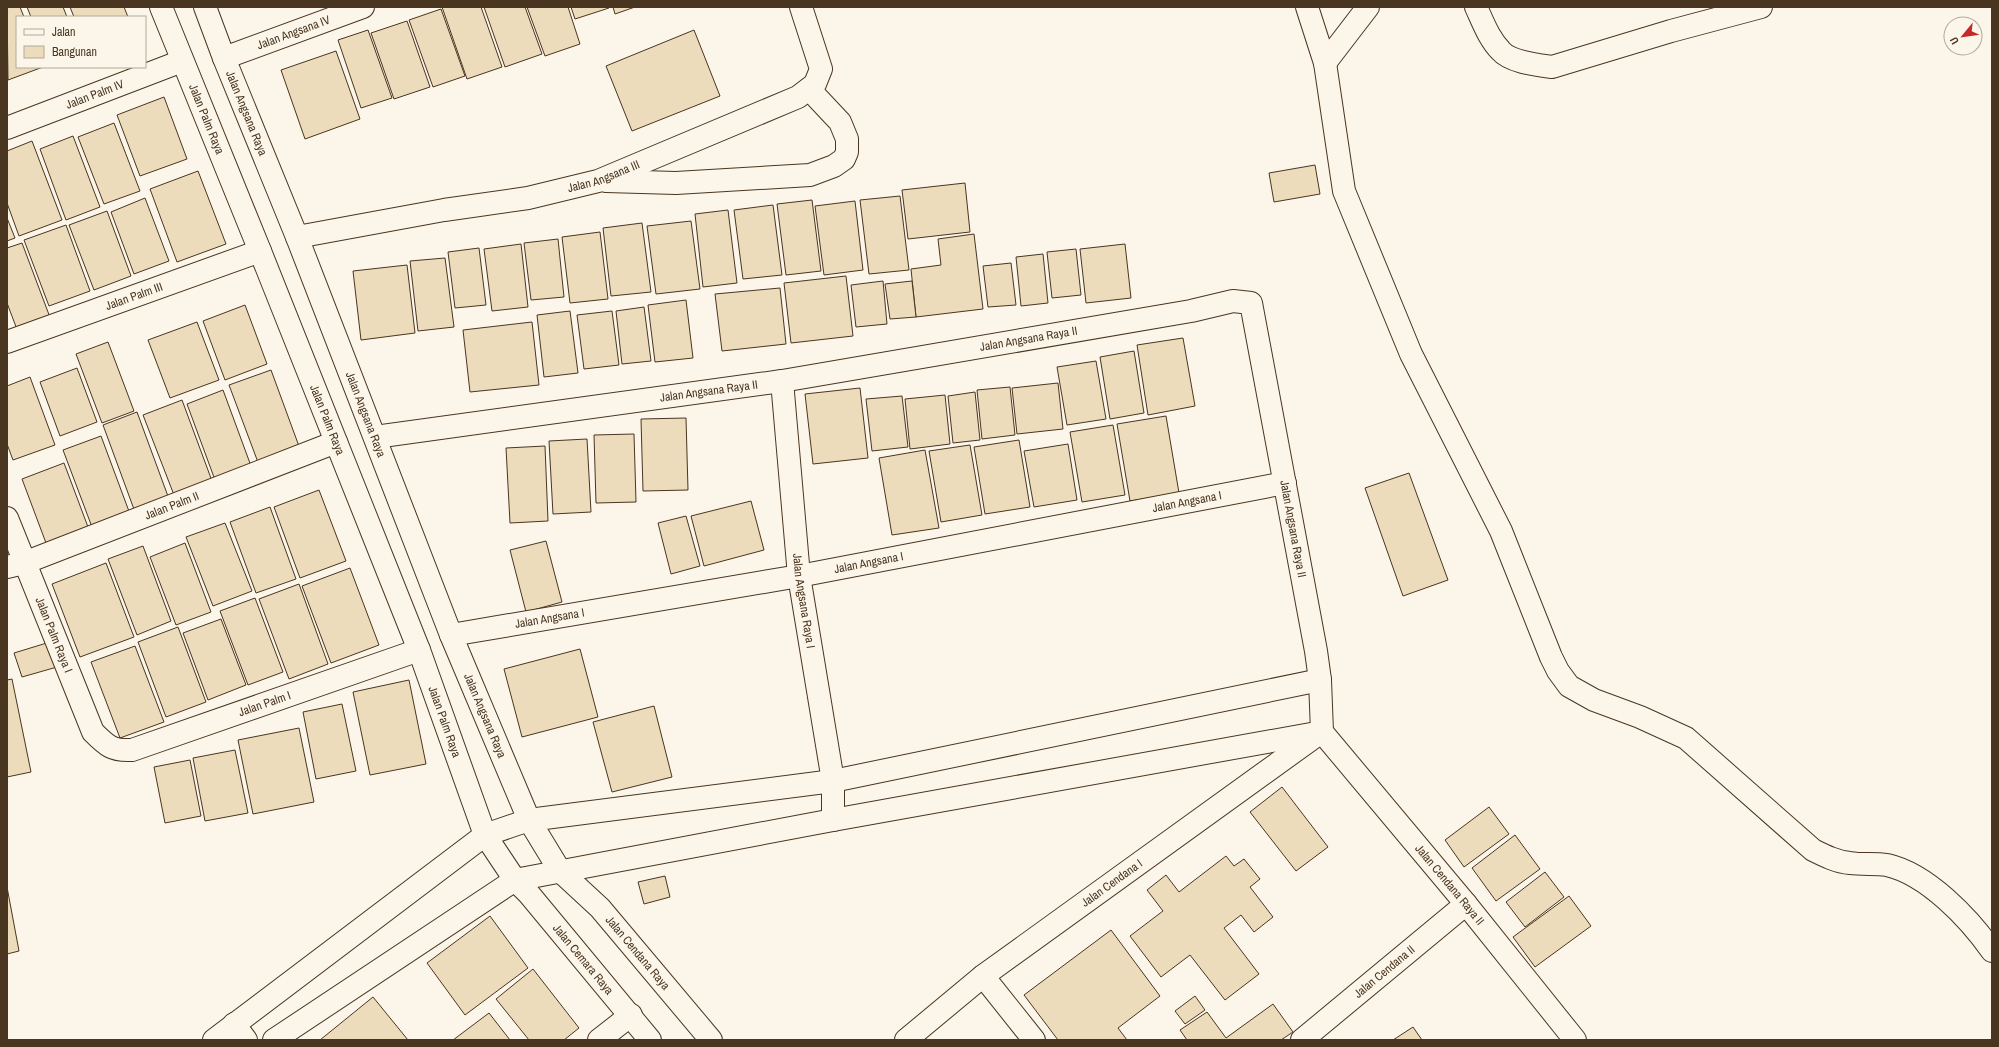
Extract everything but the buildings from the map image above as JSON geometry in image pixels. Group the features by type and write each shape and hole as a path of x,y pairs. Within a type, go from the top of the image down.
{"street":[{"name":"Jalan Palm Raya","path":"161,7 419,650 485,835 515,880"},
{"name":"Jalan Angsana Raya","path":"205,7 224,58 297,237 451,635 529,820 560,870"},
{"name":"Jalan Angsana IV","path":"224,58 363,7"},
{"name":"Jalan Angsana III","path":"297,237 444,210 528,198 598,181 798,97 815,84 821,69 801,7"},
{"path":"1307,7 1325,63 1344,190 1411,354 1501,532 1551,657 1569,686 1594,700 1640,717 1686,738 1813,850 1830,859 1849,863 1885,865 1915,875 1950,904 1983,938 1992,951"},
{"path":"1325,63 1368,7"},
{"path":"1476,7 1491,38 1502,53 1534,65 1552,67 1671,31 1761,7"},
{"name":"Jalan Palm IV","path":"7,128 182,61"},
{"path":"598,181 676,183 810,174 834,166 844,160 847,152 847,139 840,122 809,89"},
{"name":"Jalan Palm III","path":"7,342 260,251"},
{"name":"Jalan Angsana Raya II","path":"375,437 782,381 1191,311 1233,301 1251,303 1316,650 1320,680 1322,732"},
{"name":"Jalan Angsana Raya I","path":"782,381 799,576 833,781 833,820"},
{"name":"Jalan Palm II","path":"16,565 336,442"},
{"name":"Jalan Angsana I","path":"451,635 799,576 1284,483"},
{"name":"Jalan Palm Raya I","path":"7,518 16,565 93,732 109,747"},
{"name":"Jalan Palm I","path":"109,747 119,751 132,750 419,650"},
{"path":"214,1040 240,1032 485,835 529,820 833,781 1320,680"},
{"path":"274,1040 515,880 560,870 1322,732"},
{"name":"Jalan Cendana Raya II","path":"1322,732 1466,904 1575,1040"},
{"name":"Jalan Cendana I","path":"906,1040 983,976 1322,732"},
{"name":"Jalan Cendana Raya","path":"560,870 600,908 711,1040"},
{"name":"Jalan Cemara Raya","path":"515,880 529,894 631,1015 650,1040"},
{"name":"Jalan Cendana II","path":"1302,1040 1466,904"},
{"path":"983,976 1034,1040"},
{"path":"599,1040 631,1015"}]}
